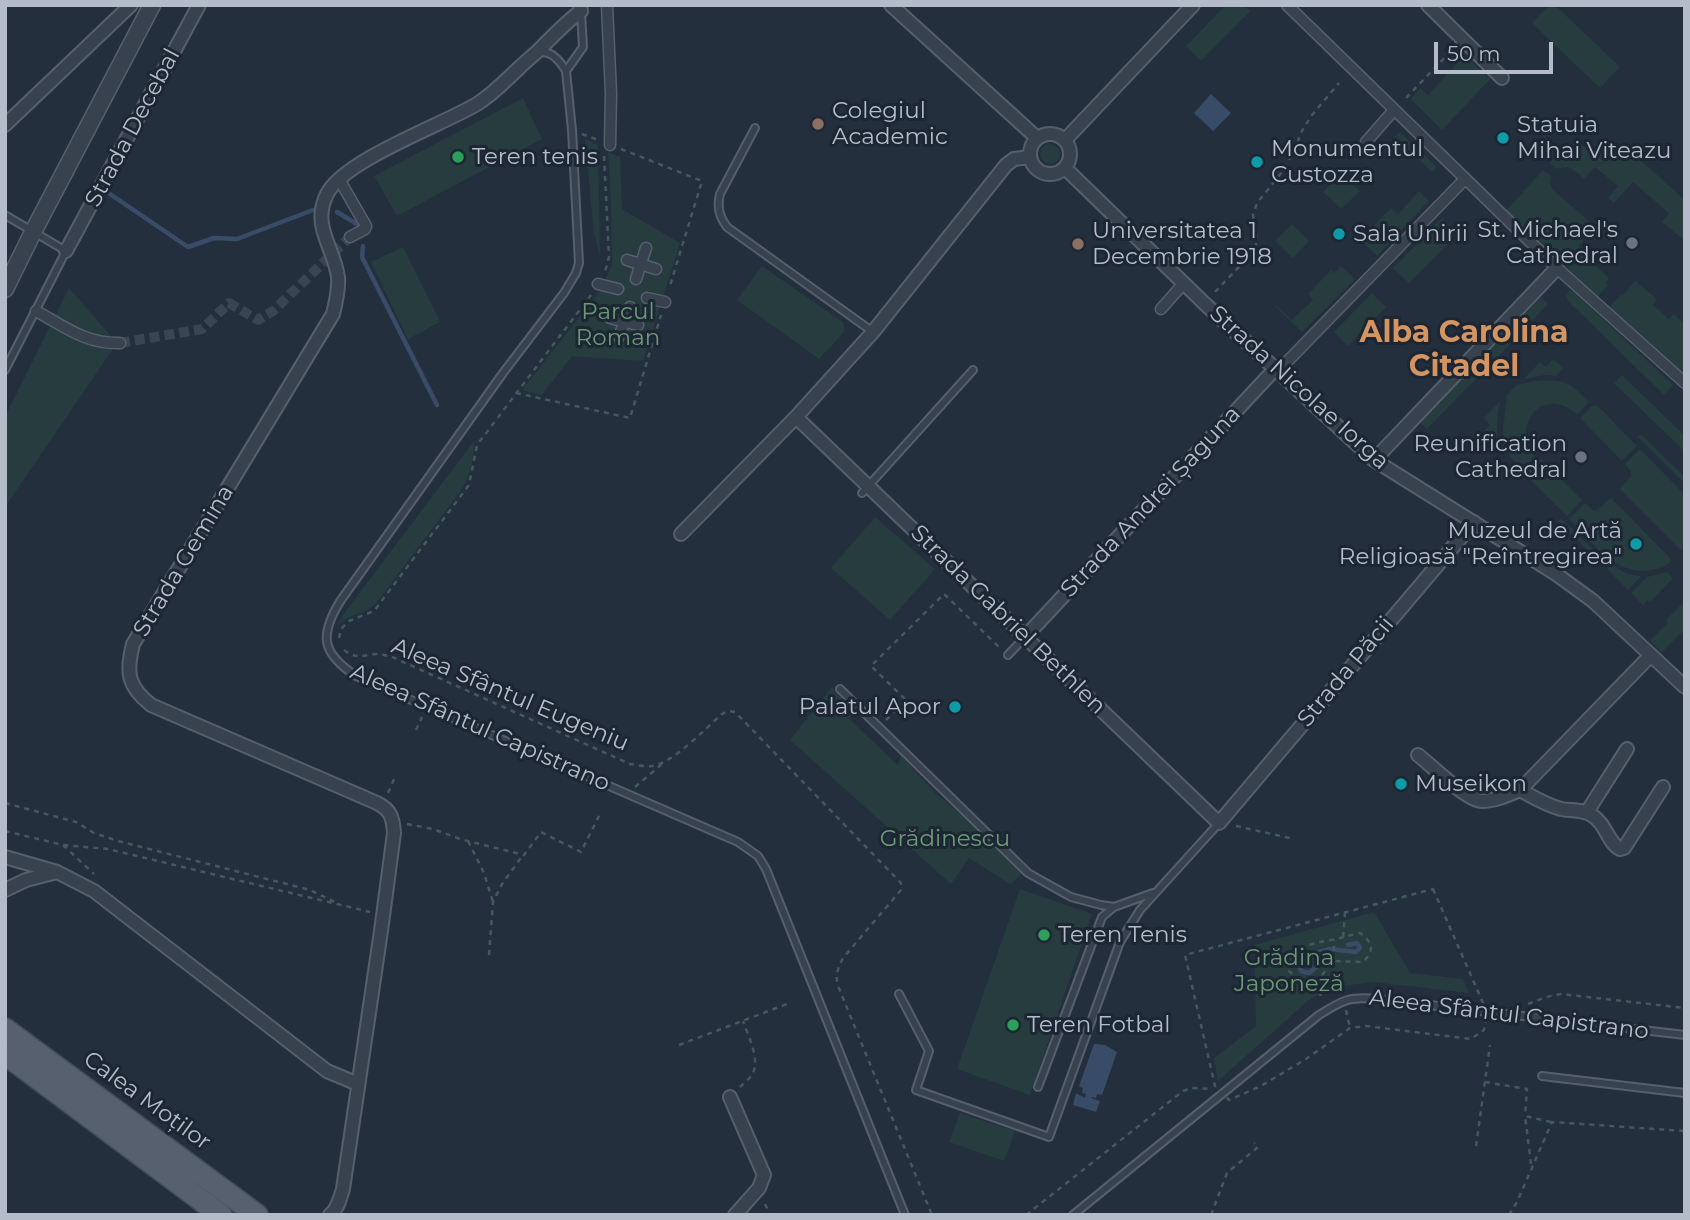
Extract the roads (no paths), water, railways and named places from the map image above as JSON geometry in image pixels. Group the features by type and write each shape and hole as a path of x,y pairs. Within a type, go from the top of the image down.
{"main road":[{"name":"Calea Moților","path":"5,1029 257,1215"},
{"name":"Calea Moților","path":"5,1054 221,1215"}],"street":[{"path":"5,125 131,5"},
{"name":"Strada Decebal","path":"5,289 152,5"},
{"name":"Strada Decebal","path":"66,251 199,5"},
{"path":"607,5 611,94 607,144"},
{"path":"891,5 1037,138"},
{"path":"1065,140 1193,5"},
{"path":"1287,5 1557,268 1685,383"},
{"path":"1428,5 1502,78"},
{"name":"Strada Gemina","path":"358,1084 394,833 390,813 382,805 151,705 138,695 131,684 128,664 133,644 333,314 338,279 322,228 322,211 327,194 339,179 359,164 490,96 581,8"},
{"path":"1366,142 1394,110"},
{"path":"1048,133 1065,140 1070,151 1065,168 1060,172 1047,174 1036,169 1030,157 1032,144 1037,138 1048,133"},
{"path":"681,534 796,417 873,332 1006,165 1014,159 1030,157"},
{"name":"Strada Nicolae Iorga","path":"1065,168 1374,460 1583,593 1685,687"},
{"path":"339,179 366,226 350,237"},
{"path":"1277,370 1465,179"},
{"path":"636,279 646,248"},
{"path":"627,260 656,268"},
{"path":"1374,460 1557,268"},
{"path":"1161,309 1184,283"},
{"path":"598,284 618,289"},
{"path":"647,298 665,302"},
{"path":"619,337 630,307"},
{"path":"36,311 93,341 120,343"},
{"path":"610,318 638,325"},
{"name":"Strada Andrei Șaguna","path":"1026,636 1277,370"},
{"name":"Strada Gabriel Bethlen","path":"796,417 865,490 1026,636 1219,823"},
{"name":"Strada Păcii","path":"1219,823 1474,522"},
{"path":"1418,754 1463,793 1479,801 1499,798 1520,790 1651,655"},
{"path":"1587,812 1628,749"},
{"path":"1520,790 1544,803 1587,812 1603,824 1616,847 1620,849 1624,848 1663,787"},
{"path":"5,857 57,872 94,891 327,1071 358,1084 343,1189 333,1214"},
{"path":"5,890 26,880 57,872"},
{"path":"730,1097 764,1175 759,1188 735,1215"}],"lane":[{"path":"536,53 542,51 551,54 560,61 566,71 583,47 581,8"},
{"name":"Aleea Sfântul Capistrano","path":"566,71 579,263 576,273 341,600 326,633 329,652 341,666 356,676 738,842 758,856 905,1215"},
{"path":"755,128 720,194 717,204 720,218 727,227 873,332"},
{"path":"5,215 66,251 5,370"},
{"path":"865,490 973,370"},
{"path":"1008,655 1026,636"},
{"path":"839,689 1028,873 1071,897 1114,907"},
{"path":"899,995 929,1051 916,1090 1049,1137 1120,942 1140,910 1219,823"},
{"path":"1038,1087 1102,917 1114,907 1155,892"},
{"name":"Aleea Sfântul Capistrano","path":"1073,1215 1319,1015 1344,1000 1367,998 1685,1035"},
{"path":"1542,1076 1685,1093"}],"water":[{"path":"1211,94 1231,113 1213,131 1194,113"},
{"path":"1094,1044 1105,1045 1117,1052 1102,1095 1097,1094 1096,1098 1091,1098 1100,1101 1096,1112 1073,1105 1076,1093 1085,1098 1083,1088 1079,1086"}],"waterway":[{"path":"107,192 188,247 214,238 237,239 313,210"},
{"path":"337,212 362,227"},
{"path":"363,246 362,257 437,405"},
{"path":"1330,949 1304,958 1299,966 1301,971 1312,971 1330,949 1356,952 1360,948 1357,943 1348,945"}],"tunnel":[{"path":"120,343 202,329 229,303 258,320 273,311 350,237"}],"place":[{"name":"Colegiul Academic","path":"818,124"},
{"name":"Statuia Mihai Viteazu","path":"1503,138"},
{"name":"Teren tenis","path":"458,157"},
{"name":"Monumentul Custozza","path":"1257,162"},
{"name":"Sala Unirii","path":"1339,234"},
{"name":"St. Michael's Cathedral","path":"1632,243"},
{"name":"Universitatea 1 Decembrie 1918","path":"1078,244"},
{"name":"Reunification Cathedral","path":"1581,457"},
{"name":"Muzeul de Artă Religioasă \"Reîntregirea\"","path":"1636,544"},
{"name":"Palatul Apor","path":"955,707"},
{"name":"Museikon","path":"1401,784"},
{"name":"Teren Tenis","path":"1044,935"},
{"name":"Teren Fotbal","path":"1013,1025"}],"district":[{"name":"Alba Carolina Citadel","path":"1464,350"}],"park label":[{"name":"Parcul Roman","path":"618,325"},
{"name":"Grădinescu","path":"945,839"},
{"name":"Grădina Japoneză","path":"1289,971"}]}
